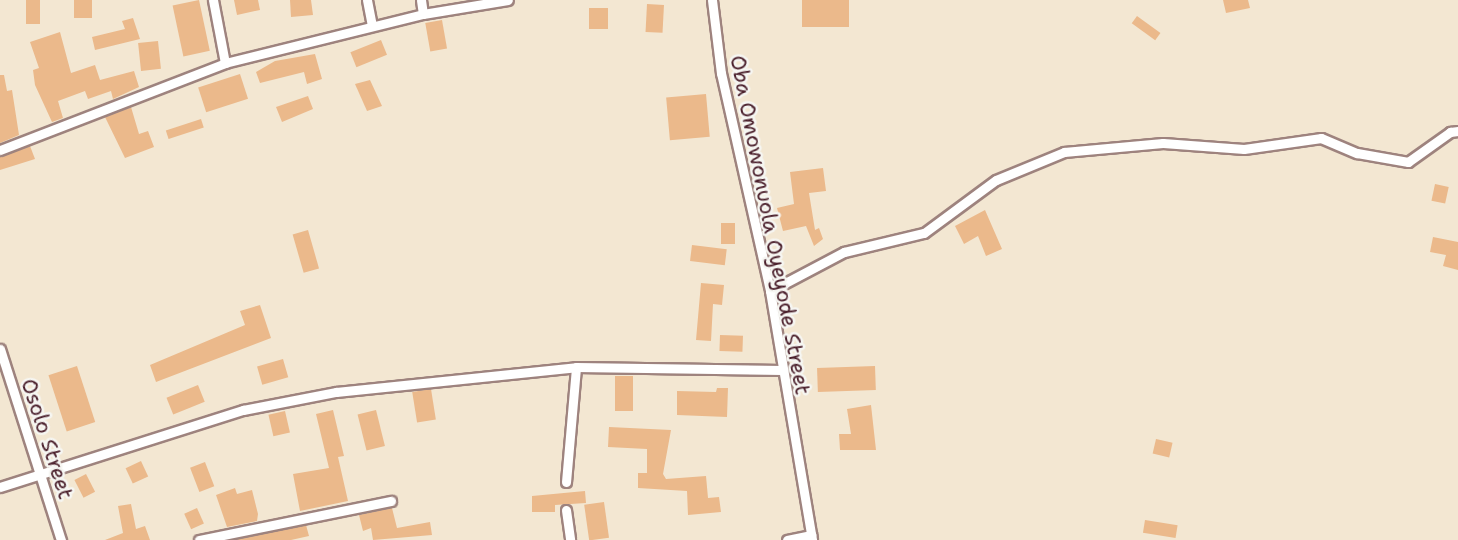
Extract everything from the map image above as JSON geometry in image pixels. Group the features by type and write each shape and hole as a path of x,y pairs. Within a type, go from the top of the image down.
{"street":[{"path":"214,0 225,63"},
{"path":"367,0 372,26"},
{"path":"421,0 423,14"},
{"path":"0,150 225,63 423,14 508,0"},
{"name":"Oba Omowonuola Oyeyode Street","path":"712,0 721,73 770,291 812,538"},
{"path":"770,291 844,252 924,233 996,180 1064,152 1163,143 1244,149 1321,138 1357,153 1408,162 1450,132 1458,131"},
{"name":"Osolo Street","path":"0,349 61,540"},
{"path":"0,487 285,400 576,367 782,370"},
{"path":"566,482 576,367"},
{"path":"199,540 391,501"},
{"path":"566,510 570,540"},
{"path":"787,540 812,538"}],"building":[{"path":"26,0 40,0 40,24 26,24"},
{"path":"74,0 92,0 92,18 74,18"},
{"path":"199,0 210,51 183,56 173,6"},
{"path":"234,0 258,0 260,10 237,15"},
{"path":"290,0 311,0 313,15 291,17"},
{"path":"802,0 849,0 849,27 802,27"},
{"path":"1223,0 1248,0 1250,8 1226,13"},
{"path":"647,4 664,5 663,33 646,32"},
{"path":"589,8 608,8 608,29 589,29"},
{"path":"1137,16 1160,33 1155,40 1132,23"},
{"path":"133,18 140,39 95,50 92,37 125,29 122,21"},
{"path":"442,20 447,49 430,52 425,23"},
{"path":"60,32 71,73 95,65 100,80 134,71 139,87 113,99 111,91 88,99 85,91 58,101 63,118 52,122 35,85 33,70 39,68 30,42"},
{"path":"381,40 387,55 356,67 350,52"},
{"path":"158,41 161,69 141,71 138,43"},
{"path":"315,54 322,79 307,84 304,72 260,83 256,72 275,61"},
{"path":"240,74 248,99 206,112 198,88"},
{"path":"0,75 4,75 7,91 12,90 19,135 0,143"},
{"path":"370,80 382,106 367,111 355,84"},
{"path":"706,94 710,137 670,140 666,97"},
{"path":"308,96 313,109 282,122 276,107"},
{"path":"131,107 139,134 148,131 154,147 125,158 105,117"},
{"path":"201,119 204,128 169,139 166,130"},
{"path":"30,146 35,159 0,170 0,157"},
{"path":"823,168 826,191 809,193 815,230 819,228 823,239 814,246 806,226 783,231 777,208 794,204 790,172"},
{"path":"1435,184 1449,187 1445,204 1431,201"},
{"path":"985,210 1002,249 986,256 978,236 964,244 955,226"},
{"path":"721,223 735,223 735,244 721,244"},
{"path":"308,230 319,268 304,273 293,234"},
{"path":"1433,237 1458,242 1458,270 1443,266 1446,255 1430,252"},
{"path":"692,245 727,249 725,265 690,261"},
{"path":"701,283 724,285 722,305 713,304 711,341 696,340"},
{"path":"260,305 271,338 156,382 150,365 245,325 240,311"},
{"path":"720,335 743,336 742,352 719,351"},
{"path":"283,359 288,377 262,385 257,366"},
{"path":"77,366 95,422 67,431 48,375"},
{"path":"875,366 876,390 818,392 817,368"},
{"path":"615,376 633,376 633,411 615,411"},
{"path":"198,385 205,402 173,414 166,398"},
{"path":"717,388 728,388 727,417 677,415 677,391 716,392"},
{"path":"431,389 436,420 417,423 412,392"},
{"path":"871,405 876,450 840,450 839,434 851,434 847,409"},
{"path":"333,410 344,456 338,457 348,501 300,511 293,474 329,468 316,414"},
{"path":"376,410 385,446 367,450 358,415"},
{"path":"285,411 290,432 273,436 268,415"},
{"path":"609,427 671,430 663,474 666,479 706,476 708,498 719,497 721,512 688,515 687,491 638,488 638,473 647,473 647,449 608,447"},
{"path":"1156,439 1173,443 1169,457 1153,454"},
{"path":"141,461 148,476 133,484 126,468"},
{"path":"205,462 214,486 199,492 190,468"},
{"path":"86,474 95,492 83,498 74,480"},
{"path":"235,488 237,494 252,490 258,514 257,521 227,527 216,495"},
{"path":"585,491 586,503 555,505 555,512 532,512 532,496"},
{"path":"604,502 609,538 589,540 584,505"},
{"path":"131,504 136,529 145,526 150,540 105,540 123,533 118,506"},
{"path":"197,508 204,524 191,529 184,514"},
{"path":"392,508 397,528 430,522 432,535 373,540 371,528 363,531 359,515"},
{"path":"1145,520 1178,525 1176,538 1143,533"},
{"path":"306,525 309,536 291,540 234,540"}]}
